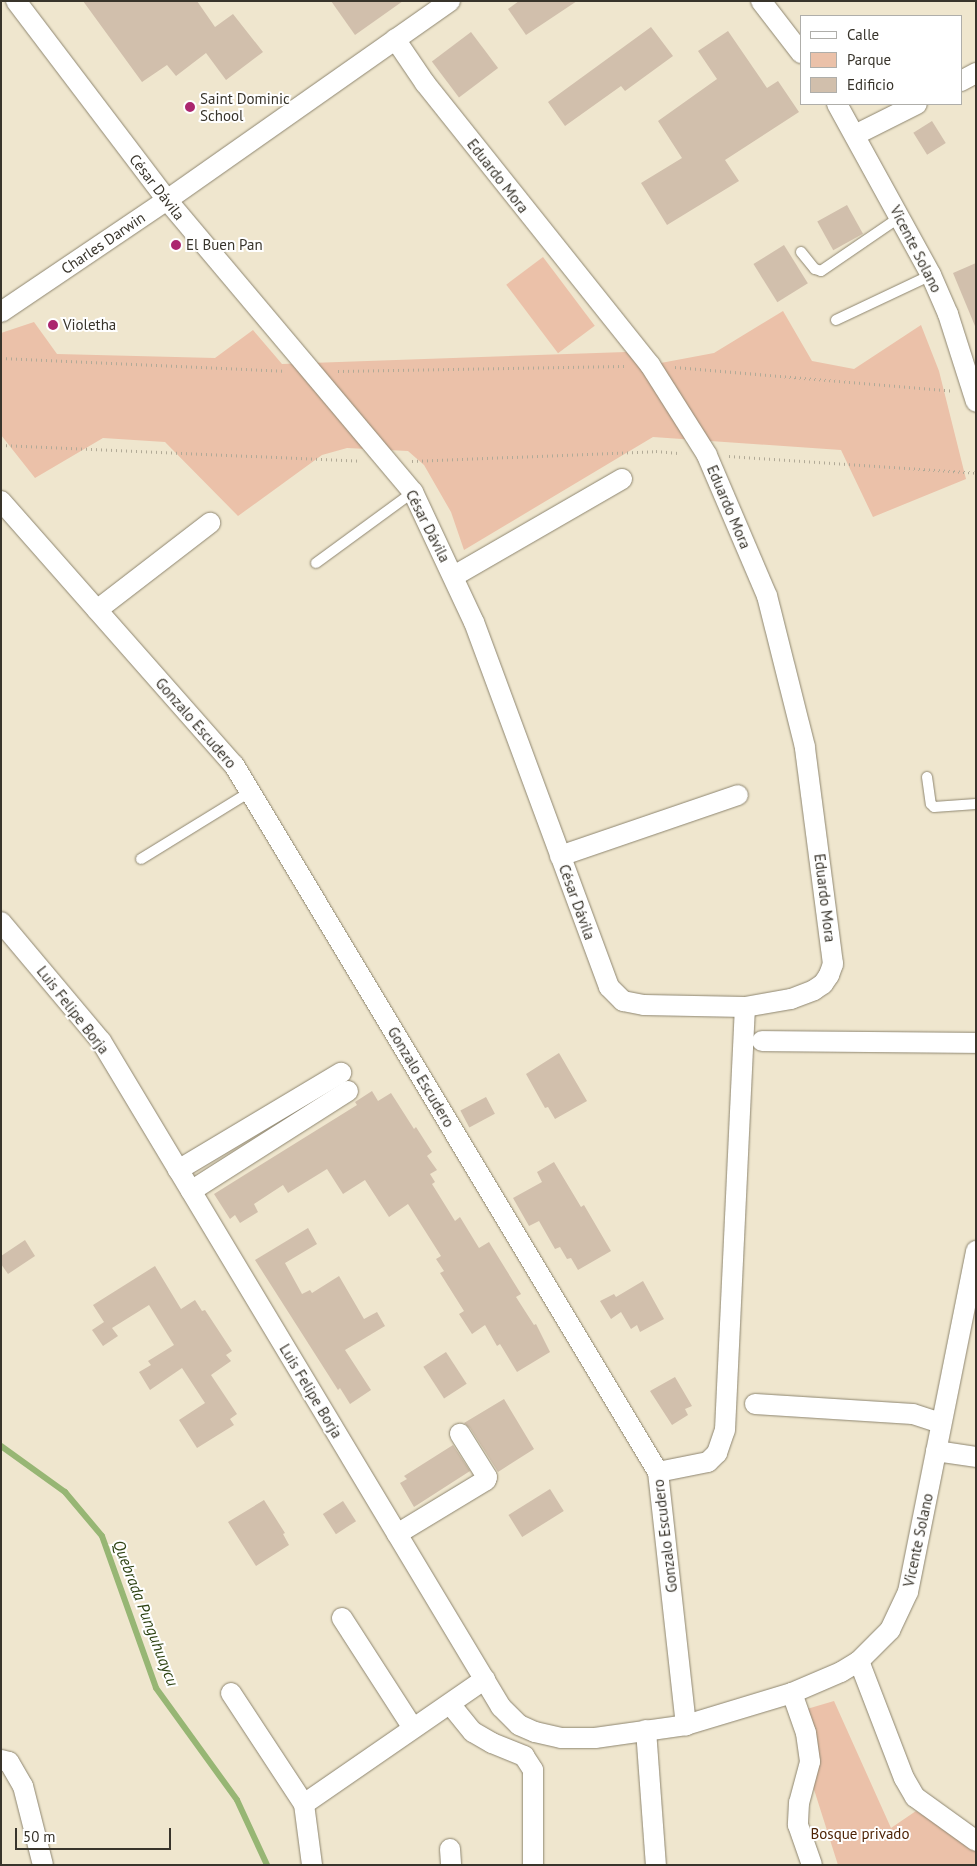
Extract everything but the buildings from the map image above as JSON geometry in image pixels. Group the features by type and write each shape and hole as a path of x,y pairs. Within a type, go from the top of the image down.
{"street":[{"name":"César Dávila","path":"16,1 167,200 413,492 474,622 609,987 623,1001 644,1005 744,1007"},
{"name":"Charles Darwin","path":"1,312 167,200 450,1"},
{"path":"761,1 800,52"},
{"name":"Eduardo Mora","path":"395,40 424,83 650,365 707,455 767,596 806,747 833,964 823,984 814,990 791,999 744,1007"},
{"path":"962,80 976,73"},
{"name":"Vicente Solano","path":"838,105 931,275 948,314 975,397"},
{"path":"855,136 915,105"},
{"path":"454,576 622,479"},
{"name":"Gonzalo Escudero","path":"1,502 234,765 658,1472 686,1725"},
{"path":"97,610 210,523"},
{"path":"560,856 738,795"},
{"name":"Luis Felipe Borja","path":"1,922 101,1041 501,1707 519,1725 535,1732 561,1738 595,1738 686,1725"},
{"path":"658,1472 708,1462 719,1448 725,1430 744,1007"},
{"path":"762,1041 976,1042"},
{"path":"178,1170 341,1072"},
{"path":"191,1191 348,1091"},
{"name":"Vicente Solano","path":"686,1725 792,1693 840,1672 859,1661 890,1630 908,1592 976,1252"},
{"path":"755,1404 913,1414 941,1423"},
{"path":"397,1534 486,1480 487,1477 460,1434"},
{"path":"936,1451 976,1457"},
{"path":"342,1618 413,1728"},
{"path":"859,1661 904,1778 915,1797 976,1841"},
{"path":"304,1804 485,1679"},
{"path":"231,1693 304,1804 312,1865"},
{"path":"792,1693 806,1733 810,1762 799,1803 798,1825 812,1865"},
{"path":"450,1704 473,1732 492,1743 524,1756 533,1770 534,1865"},
{"path":"646,1730 656,1865"},
{"path":"1,1760 9,1762 22,1786 43,1865"}],"lane":[{"path":"801,252 815,269 821,271 900,216"},
{"path":"836,320 931,275"},
{"path":"316,563 413,492"},
{"path":"927,777 931,804 934,807 976,804"},
{"path":"141,859 250,792"}],"path":[{"path":"1,358 311,372 650,365 975,397"},
{"path":"1,445 387,462 656,451 976,473"}],"green space":[{"path":"543,257 595,326 558,353 506,285"},
{"path":"783,311 812,361 854,369 921,325 939,371 966,479 873,517 841,450 653,437 464,550 451,512 424,465 408,451 347,448 322,455 238,516 165,442 103,438 35,478 1,435 1,333 34,322 57,354 215,358 253,330 282,364 626,352 650,365 714,353"},
{"name":"Bosque privado","path":"834,1701 891,1828 916,1811 976,1847 976,1865 838,1865 790,1714"}],"waterway":[{"name":"Quebrada Punguhuaycu","path":"1,1446 65,1492 102,1536 156,1688 237,1800 267,1865"}],"place":[{"name":"Saint Dominic School","path":"190,107"},
{"name":"El Buen Pan","path":"176,245"},
{"name":"Violetha","path":"53,325"}]}
